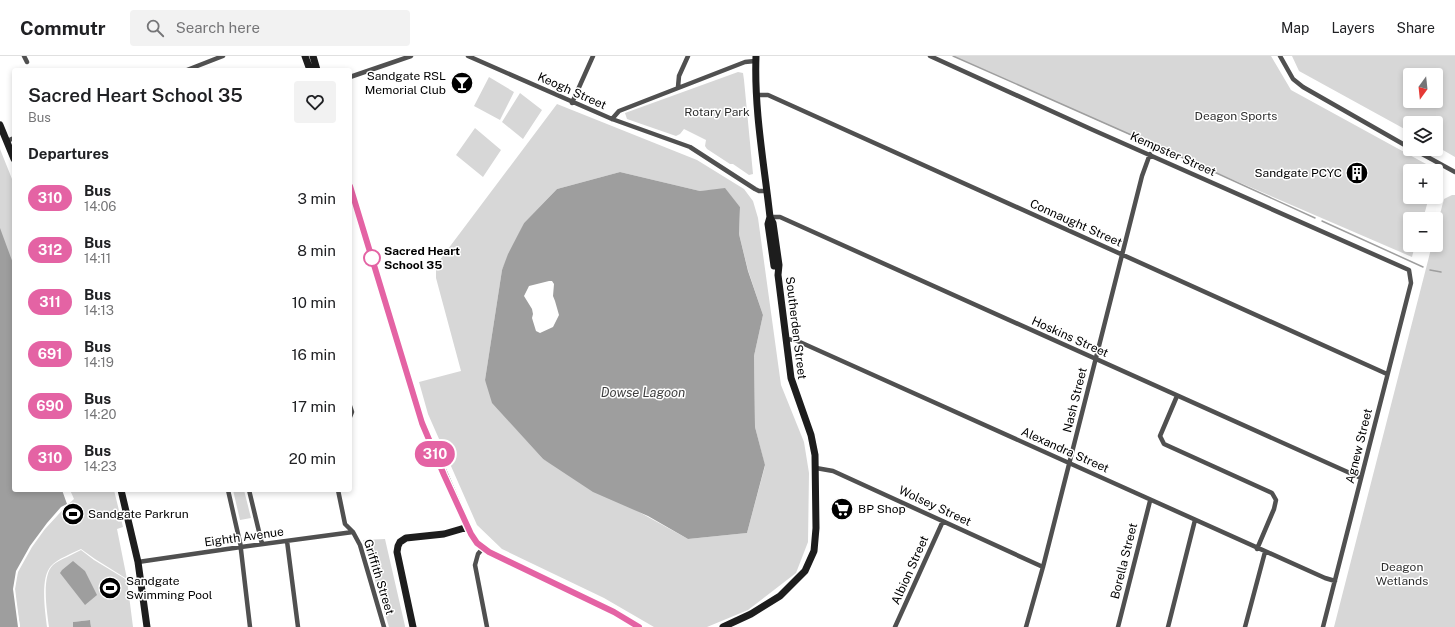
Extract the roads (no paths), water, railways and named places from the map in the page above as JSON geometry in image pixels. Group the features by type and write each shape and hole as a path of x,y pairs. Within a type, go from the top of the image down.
{"main road":[{"path":"305,56 309,68"},
{"path":"313,56 316,68"},
{"name":"Southerden Street","path":"723,627 751,614 780,596 804,571 814,551 816,528 816,468 812,439 791,378 778,275 779,265 774,223 770,217 756,94 755,59"},
{"path":"0,125 12,154"},
{"path":"352,193 422,423 468,527 477,543 483,548 512,564 614,612 639,627"},
{"path":"122,492 138,562 147,627"},
{"path":"413,627 397,552 400,542 406,538 444,534 468,527"}],"street":[{"path":"24,56 27,62"},
{"path":"192,68 223,56"},
{"path":"352,76 411,56"},
{"name":"Keogh Street","path":"468,56 572,103 612,119 619,111 678,87 755,59"},
{"path":"572,103 593,56"},
{"path":"678,87 679,76 688,56"},
{"name":"Kempster Street","path":"930,56 1409,270"},
{"path":"1280,56 1293,79 1303,87 1403,144"},
{"name":"Connaught Street","path":"756,94 768,96 1387,374"},
{"path":"612,119 690,147 755,189 759,191 767,191"},
{"path":"7,141 12,139"},
{"name":"Nash Street","path":"1026,627 1044,567 1142,176 1150,154"},
{"path":"1426,156 1455,172"},
{"name":"Hoskins Street","path":"770,217 780,217 1361,478"},
{"name":"Agnew Street","path":"1323,627 1411,283 1409,270"},
{"name":"Alexandra Street","path":"786,339 794,340 1070,463 1264,552 1335,581"},
{"path":"1177,396 1160,436 1164,444 1272,493 1276,500 1274,509 1258,549"},
{"name":"Wolsey Street","path":"816,468 833,471 1044,567"},
{"path":"228,492 241,546 250,627"},
{"path":"249,492 262,544"},
{"name":"Griffith Street","path":"338,492 345,524 353,532 360,546 384,627"},
{"name":"Borella Street","path":"1118,627 1150,500"},
{"path":"1168,627 1195,520"},
{"name":"Albion Street","path":"895,627 943,521"},
{"name":"Eighth Avenue","path":"138,562 241,546 353,532"},
{"path":"287,541 298,627"},
{"path":"483,548 478,554 476,565 488,627"},
{"path":"1245,627 1264,552"}],"water":[{"name":"Dowse Lagoon","path":"620,172 700,191 725,188 740,207 739,234 748,271 763,315 754,356 755,427 765,465 747,533 688,539 648,516 593,492 543,459 492,403 485,380 502,270 508,254 524,223 557,189","holes":["552,281 554,284 553,296 559,315 553,327 540,333 536,331 532,318 532,309 524,296 529,286"]},
{"path":"0,228 12,261 12,492 63,492 67,504 52,519 31,547 17,571 14,589 19,627 0,627"},
{"path":"73,561 85,571 97,595 85,605 60,573"},
{"path":"90,620 91,627 73,627 73,622"}],"waterway":[{"path":"953,56 1208,169"},
{"path":"1212,171 1315,218"},
{"path":"1322,221 1423,267"},
{"path":"1430,270 1441,272"}],"place":[{"name":"Sandgate RSL Memorial Club","path":"462,83"},
{"name":"Sandgate PCYC","path":"1357,173"},
{"name":"Sacred Heart School 35","path":"372,258"},
{"name":"BP Shop","path":"842,509"},
{"name":"Sandgate Parkrun","path":"73,514"},
{"name":"Sandgate Swimming Pool","path":"110,588"}],"park label":[{"name":"Rotary Park","path":"717,112"},
{"name":"Deagon Sports","path":"1236,116"},
{"name":"Deagon Wetlands","path":"1402,574"}]}
